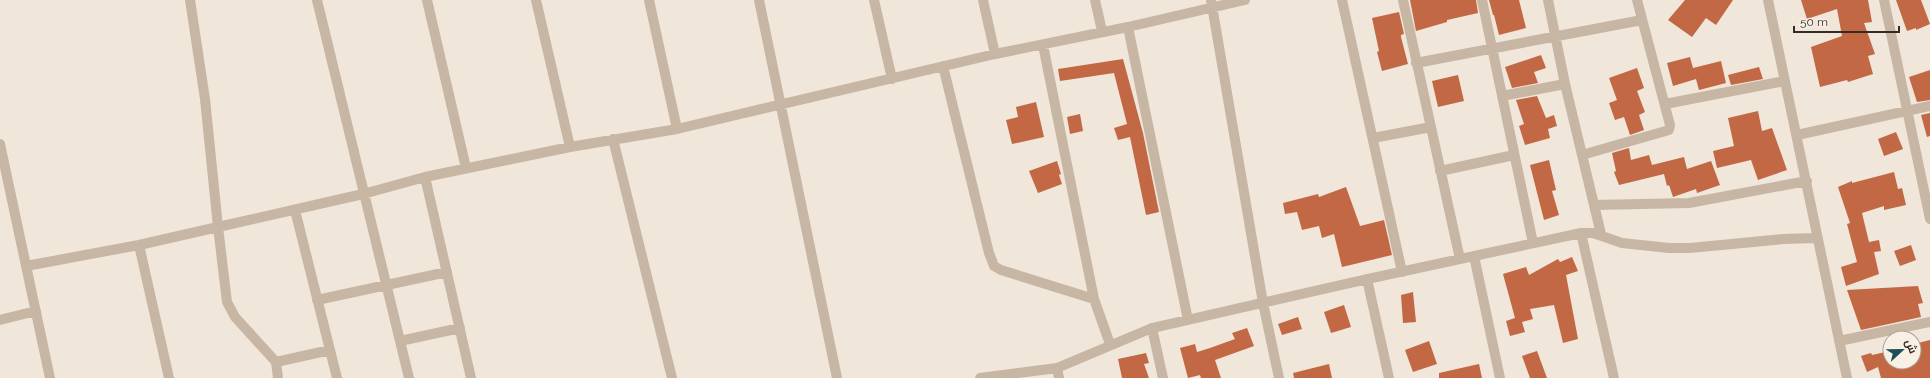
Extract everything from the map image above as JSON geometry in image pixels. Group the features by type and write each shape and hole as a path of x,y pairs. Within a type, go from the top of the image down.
{"street":[{"path":"190,0 205,99 227,302 235,317 276,362 278,378"},
{"path":"317,0 409,378"},
{"path":"427,0 466,168"},
{"path":"536,0 570,147"},
{"path":"649,0 677,129"},
{"path":"759,0 779,105 837,378"},
{"path":"874,0 892,79"},
{"path":"983,0 995,54"},
{"path":"1095,0 1102,31"},
{"path":"26,266 139,245 363,194 425,177 466,168 613,139 677,129 995,54 1043,45 1102,31 1128,27 1211,3 1245,0"},
{"path":"1342,0 1402,272"},
{"path":"1403,0 1460,259"},
{"path":"1482,0 1533,243"},
{"path":"1548,0 1565,84 1601,234"},
{"path":"1582,155 1669,130 1670,125 1665,104 1637,0"},
{"path":"1768,0 1847,378"},
{"path":"1884,0 1906,111 1930,219"},
{"path":"1211,3 1263,303 1279,378"},
{"path":"1416,63 1642,20"},
{"path":"1128,27 1188,320"},
{"path":"1043,45 1094,299 1110,344"},
{"path":"943,66 988,253 994,266 1001,270 1094,299"},
{"path":"1665,104 1784,81"},
{"path":"1502,96 1565,84"},
{"path":"1797,135 1930,106"},
{"path":"1373,138 1431,127"},
{"path":"613,139 672,378"},
{"path":"0,144 50,378"},
{"path":"1440,171 1514,155"},
{"path":"425,177 471,378"},
{"path":"1594,205 1689,203 1807,181"},
{"path":"295,210 337,378"},
{"path":"980,378 1058,373 1110,344 1152,328 1367,278 1581,234 1601,234 1622,242 1641,246 1669,248 1690,248 1784,239 1817,238"},
{"path":"1581,234 1614,378"},
{"path":"139,245 169,378"},
{"path":"1474,256 1500,378"},
{"path":"317,300 447,272"},
{"path":"1367,278 1389,378"},
{"path":"0,320 36,311"},
{"path":"1839,342 1930,322"},
{"path":"400,341 460,328"},
{"path":"1152,328 1163,378"},
{"path":"276,362 330,350"}],"building":[{"path":"1410,0 1476,0 1478,13 1447,20 1447,22 1416,31"},
{"path":"1489,0 1519,0 1526,28 1499,35"},
{"path":"1685,0 1733,0 1716,25 1706,18 1692,37 1668,20"},
{"path":"1801,0 1868,0 1872,22 1864,23 1875,54 1868,56 1873,74 1848,82 1847,80 1820,87 1811,47 1842,36 1837,9 1807,19"},
{"path":"1896,0 1921,0 1930,24 1916,30 1916,28 1907,31"},
{"path":"1399,12 1404,34 1401,35 1401,37 1408,64 1382,71 1377,52 1379,51 1372,18"},
{"path":"1541,55 1546,68 1534,72 1538,83 1512,88 1505,67"},
{"path":"1690,57 1693,68 1721,61 1726,83 1699,90 1696,79 1673,86 1667,63"},
{"path":"1123,59 1143,133 1159,212 1146,215 1130,137 1118,140 1114,128 1127,124 1114,73 1060,81 1058,69"},
{"path":"1759,67 1763,79 1731,85 1728,75"},
{"path":"1637,68 1644,88 1637,91 1645,112 1639,115 1644,130 1630,135 1624,117 1615,120 1609,103 1617,100 1609,78"},
{"path":"1930,70 1930,100 1917,102 1909,77"},
{"path":"1458,75 1464,101 1438,107 1432,81"},
{"path":"1537,96 1546,118 1554,115 1557,126 1548,129 1550,138 1525,145 1519,126 1524,124 1516,100"},
{"path":"1036,102 1044,137 1012,144 1006,120 1018,117 1016,107"},
{"path":"1758,111 1762,131 1772,128 1787,170 1758,180 1751,160 1717,168 1713,151 1734,146 1728,118"},
{"path":"1930,113 1930,136 1927,137 1921,115"},
{"path":"1080,114 1083,131 1070,134 1067,117"},
{"path":"1896,132 1903,149 1884,156 1878,139"},
{"path":"1629,148 1631,160 1649,155 1652,165 1684,157 1687,169 1711,161 1720,185 1697,193 1696,189 1673,197 1669,185 1667,186 1664,174 1619,185 1614,172 1616,171 1612,153"},
{"path":"1549,160 1556,190 1552,191 1559,215 1544,220 1530,165"},
{"path":"1057,161 1062,184 1038,193 1029,171"},
{"path":"1894,172 1898,189 1902,188 1906,205 1884,210 1884,206 1862,213 1869,242 1879,240 1881,251 1874,252 1879,274 1846,286 1841,267 1857,262 1847,224 1850,223 1838,187 1852,181 1852,183"},
{"path":"1346,187 1360,226 1384,220 1392,255 1342,267 1334,234 1322,238 1319,226 1302,230 1297,212 1285,214 1283,203 1318,194 1319,197"},
{"path":"1911,245 1916,260 1900,266 1894,251"},
{"path":"1572,257 1578,271 1566,275 1578,339 1563,343 1554,305 1530,309 1533,319 1522,322 1525,332 1510,336 1506,321 1515,318 1503,274 1526,267 1529,275 1558,259 1560,262"},
{"path":"1918,286 1923,303 1918,304 1921,317 1861,330 1847,290"},
{"path":"1413,292 1416,322 1403,323 1401,295"},
{"path":"1344,305 1351,327 1331,333 1324,312"},
{"path":"1298,317 1302,329 1282,335 1278,324"},
{"path":"1247,328 1254,346 1215,360 1221,378 1201,378 1200,375 1188,378 1180,348 1195,344 1197,352 1235,339 1232,333"},
{"path":"1930,340 1930,378 1881,378 1878,367 1867,372 1861,356 1871,353 1872,355 1882,353 1882,370 1922,370 1922,342"},
{"path":"1429,341 1437,364 1413,372 1405,350"},
{"path":"1537,351 1547,378 1530,378 1522,356"},
{"path":"1146,353 1149,363 1144,364 1149,378 1122,378 1118,359"},
{"path":"1329,364 1332,378 1294,378 1293,373"},
{"path":"1479,364 1482,378 1439,378 1439,373"}]}
